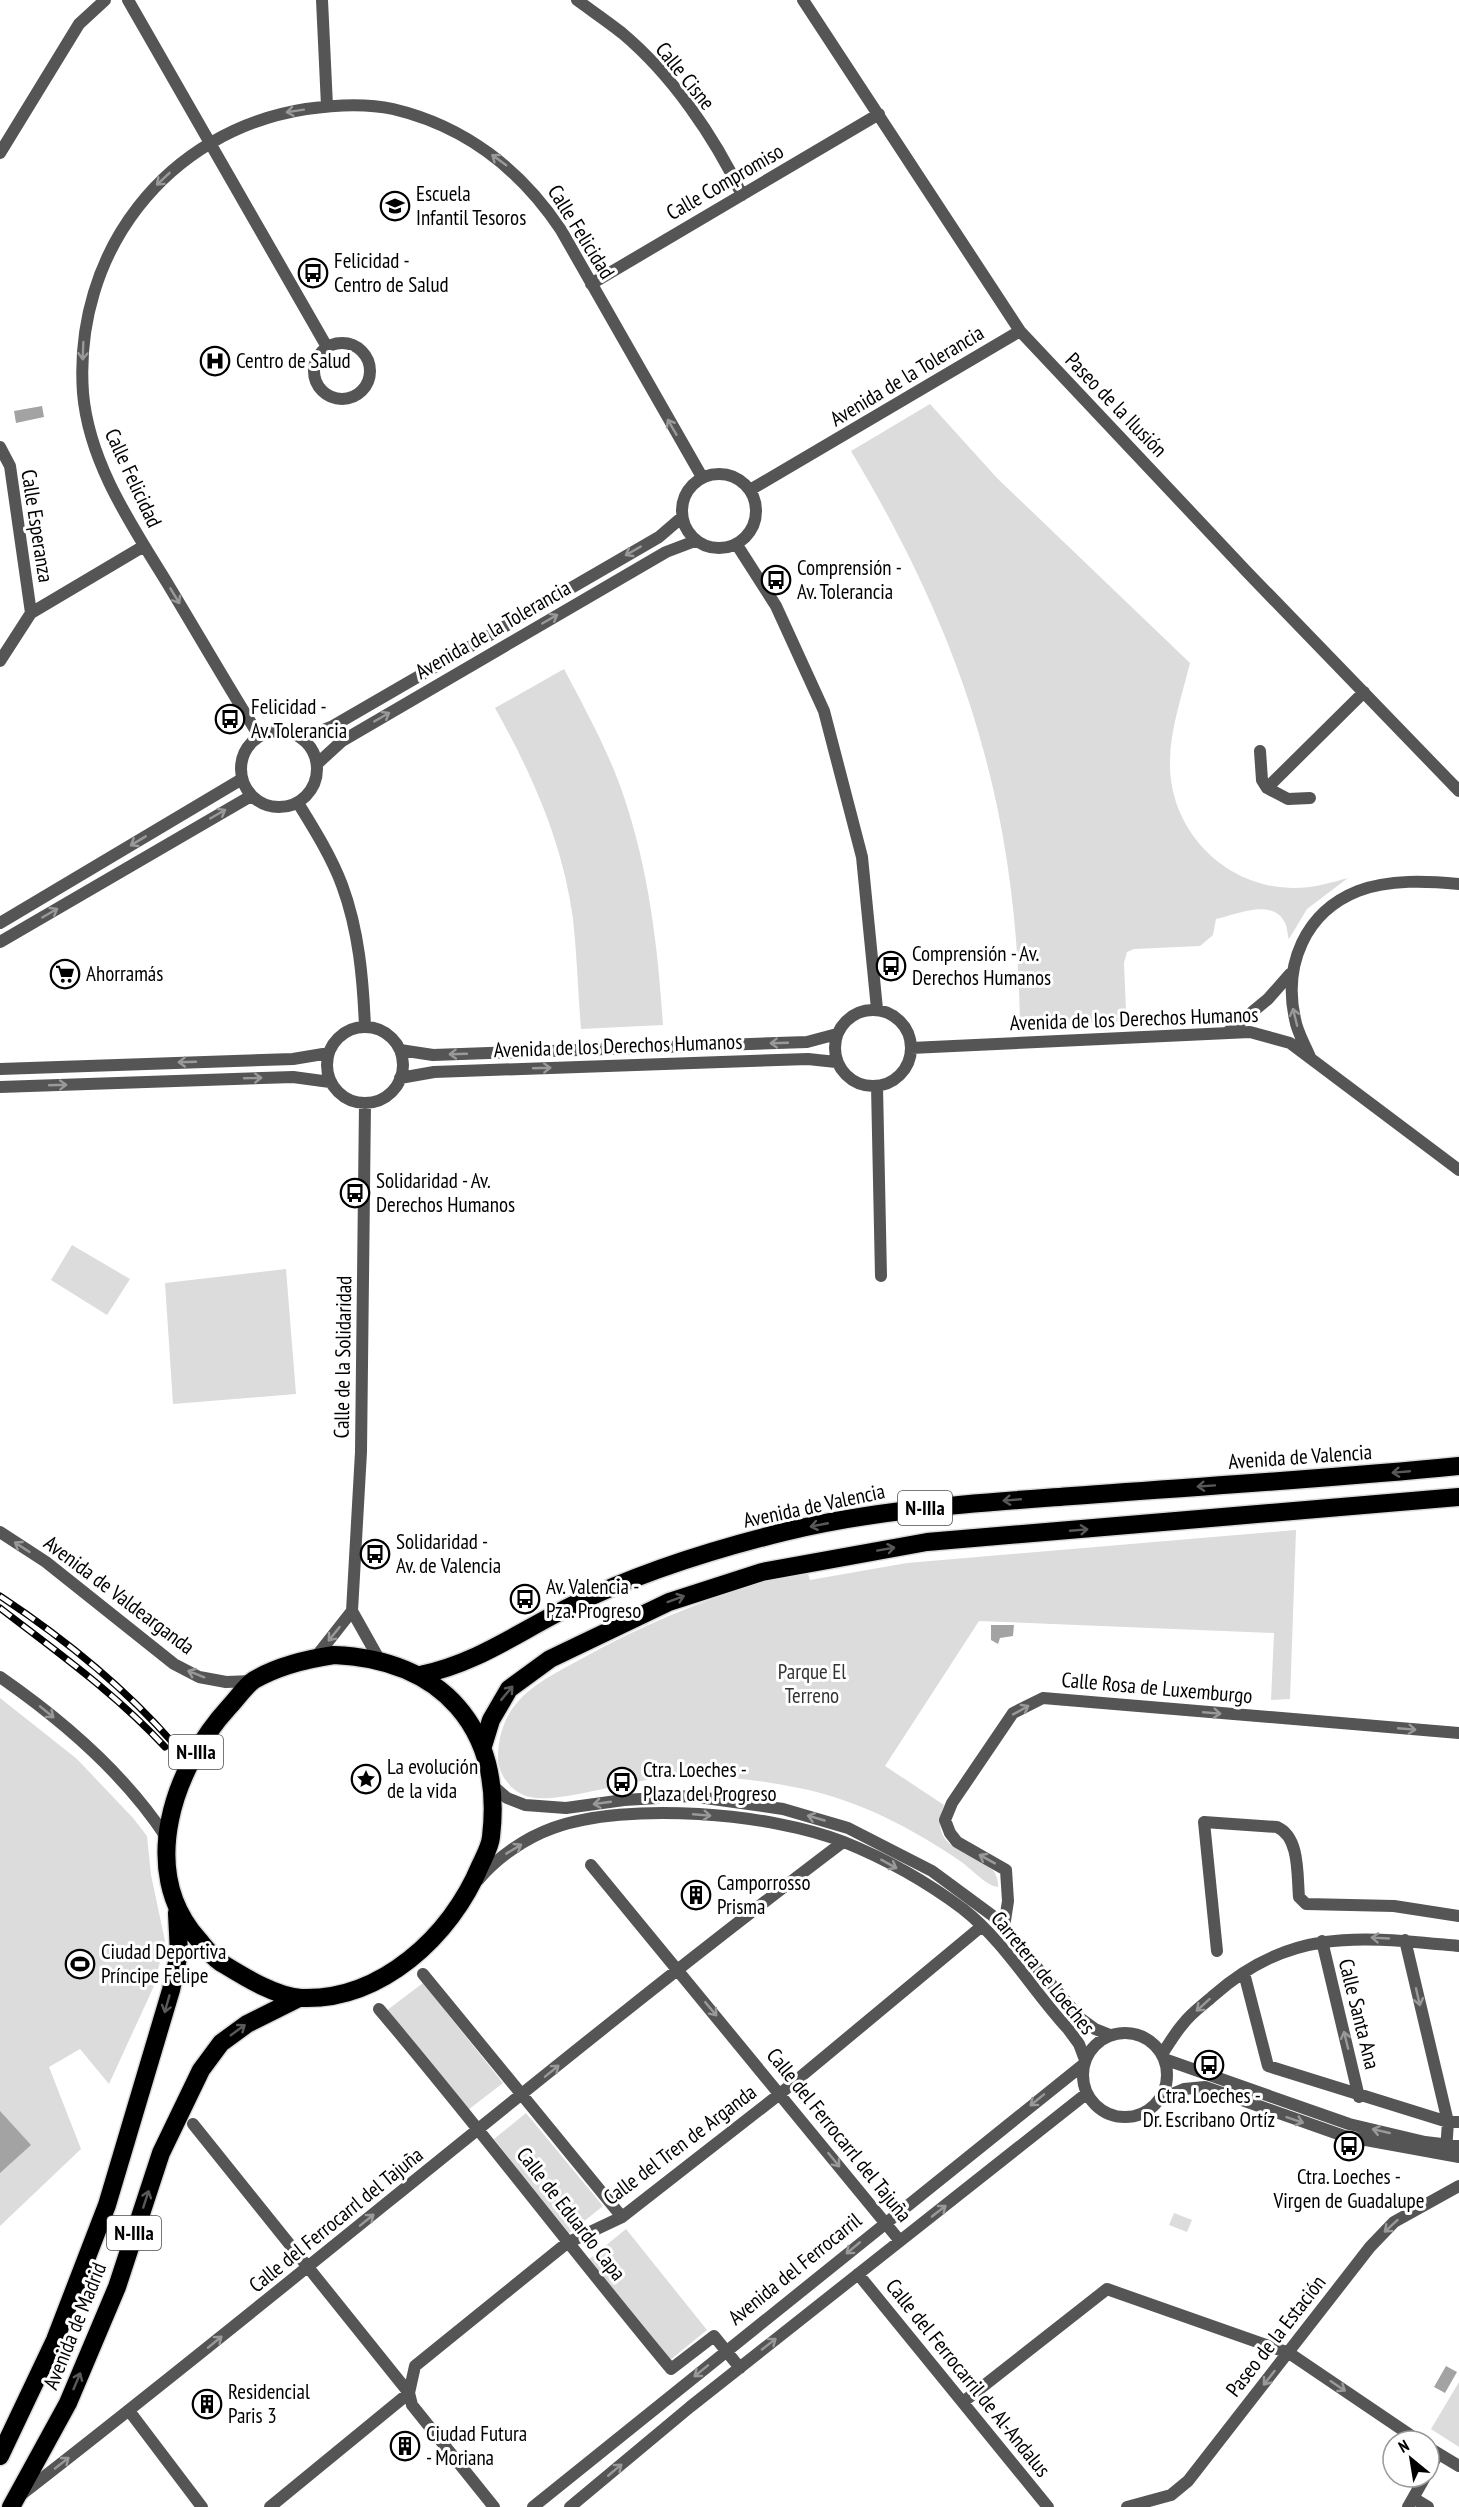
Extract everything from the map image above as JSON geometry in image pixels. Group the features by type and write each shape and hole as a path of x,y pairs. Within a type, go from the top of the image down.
{"highway":[{"name":"Avenida de Valencia","path":"420,1675 480,1657 571,1606 639,1576 737,1544 849,1519 958,1505 1459,1466"},
{"name":"N-IIIa","path":"483,1746 491,1720 509,1689 550,1659 611,1627 669,1602 762,1572 927,1542 1459,1497"},
{"name":"N-IIIa","path":"334,1655 379,1659 420,1675 452,1698 483,1746 492,1785 491,1839 471,1888 442,1930 400,1968 370,1983 337,1995 299,1998 247,1978 216,1959 189,1928 176,1905 167,1866 166,1837 174,1800 186,1768 218,1720 253,1681 289,1665 315,1658 334,1655"},
{"name":"Avenida de Madrid","path":"0,2456 55,2340 107,2205 171,1990 179,1953 176,1905"},
{"name":"Avenida de Madrid","path":"14,2503 68,2403 117,2287 160,2153 201,2070 221,2043 247,2024 299,1998"}],"street":[{"path":"0,153 79,24 105,0"},
{"path":"128,0 327,347"},
{"path":"322,0 327,106"},
{"name":"Calle Cisne","path":"577,0 622,33 668,79 708,136 742,195"},
{"name":"Paseo de la Ilusión","path":"803,0 1020,330 1240,565 1459,791"},
{"name":"Calle Felicidad","path":"259,736 129,520 90,437 83,394 82,347 87,312 99,271 123,226 148,194 176,168 209,143 271,114 327,106 390,108 420,117 479,145 508,167 542,201 702,477"},
{"name":"Calle Compromiso","path":"591,284 879,114"},
{"name":"Avenida de la Tolerancia","path":"750,490 1020,330"},
{"path":"341,343 355,346 365,355 370,370 366,386 356,395 342,399 328,396 317,385 314,372 318,357 327,347 341,343"},
{"name":"Calle Esperanza","path":"0,447 10,466 31,613"},
{"path":"717,474 732,476 750,490 756,505 756,519 749,534 737,544 723,549 708,548 695,541 686,530 681,518 682,501 690,487 702,477 717,474"},
{"name":"Avenida de la Tolerancia","path":"303,738 333,726 659,537 681,518"},
{"name":"Avenida de la Tolerancia","path":"318,763 342,741 503,646 666,552 695,541"},
{"path":"737,544 776,606 824,711 862,857 877,1009"},
{"path":"0,661 31,613 144,546"},
{"path":"1268,788 1364,692"},
{"path":"274,730 289,731 303,738 315,753 318,763 313,786 298,802 282,807 265,805 251,796 242,779 241,762 247,747 259,736 274,730"},
{"path":"1260,751 1262,780 1268,788 1288,799 1310,798"},
{"path":"0,922 242,779"},
{"path":"0,942 251,796"},
{"path":"298,802 342,884 354,926 362,970 365,1027"},
{"path":"1228,1033 1268,999 1290,974 1298,950 1310,928 1325,912 1350,895 1368,889 1411,882 1459,884"},
{"path":"1290,974 1295,1021 1311,1058"},
{"path":"877,1009 891,1014 903,1024 909,1035 911,1047 903,1071 894,1080 877,1086 864,1086 850,1080 836,1062 834,1049 837,1034 845,1020 860,1011 877,1009"},
{"path":"365,1027 381,1031 392,1039 400,1050 403,1065 400,1078 392,1092 379,1100 365,1103 351,1101 338,1092 330,1082 327,1068 329,1053 337,1040 349,1031 365,1027"},
{"name":"Avenida de los Derechos Humanos","path":"911,1047 1250,1032 1271,1036 1290,1043 1459,1170"},
{"path":"400,1050 433,1055 807,1042 837,1034"},
{"path":"0,1069 293,1059 329,1053"},
{"name":"Avenida de los Derechos Humanos","path":"400,1078 446,1071 808,1059 836,1062"},
{"path":"0,1086 293,1077 330,1082"},
{"path":"877,1086 881,1276"},
{"name":"Calle de la Solidaridad","path":"352,1611 361,1452 365,1103"},
{"name":"Avenida de Valdearganda","path":"0,1532 46,1562 174,1664 199,1677 226,1682 253,1681"},
{"path":"315,1658 352,1611 379,1659"},
{"path":"0,1677 78,1738 152,1816 166,1837"},
{"name":"Calle Rosa de Luxemburgo","path":"1004,1927 1008,1901 1006,1870 957,1842 950,1833 945,1820 952,1803 1013,1713 1043,1698 1459,1733"},
{"name":"Carretera de Loeches","path":"492,1785 507,1798 525,1805 566,1808 624,1800 691,1796 783,1809 848,1828 932,1871 972,1898 1004,1927 1073,2011 1095,2029 1110,2035"},
{"name":"Carretera de Loeches","path":"471,1888 491,1865 510,1850 552,1828 579,1821 625,1815 691,1814 746,1819 843,1842 924,1884 982,1926 1068,2029 1079,2044 1084,2062"},
{"path":"1217,1951 1204,1822 1277,1827 1286,1831 1292,1839 1299,1897 1306,1904 1394,1906 1459,1916"},
{"path":"591,1865 676,1967 843,1842"},
{"name":"Calle del Tren de Arganda","path":"409,2393 415,2366 567,2244 622,2217 781,2093 982,1926"},
{"path":"1161,2099 1167,2079 1163,2056 1183,2023 1244,1972 1288,1949 1322,1941 1365,1937 1459,1946"},
{"path":"1405,1940 1453,2122 1451,2148"},
{"name":"Calle Santa Ana","path":"1322,1941 1359,2097"},
{"name":"Calle del Ferrocarrl del Tajuña","path":"14,2503 521,2096 676,1967 900,2241"},
{"path":"1244,1972 1268,2066 1359,2097 1453,2122"},
{"path":"423,1974 622,2217"},
{"name":"Calle de Eduardo Capa","path":"379,2009 480,2129 567,2244 671,2369 714,2336 726,2350"},
{"path":"1451,2148 1344,2136 1205,2086 1184,2089 1161,2099 1150,2110 1137,2116 1122,2118 1101,2110 1086,2094 1083,2084 1084,2062 1100,2041 1110,2035 1125,2033 1140,2035 1152,2043 1163,2056 1349,2124 1451,2148 1459,2157"},
{"name":"Avenida del Ferrocarril","path":"533,2507 1084,2062"},
{"name":"Avenida del Ferrocarril","path":"570,2507 740,2368 1086,2094"},
{"path":"193,2124 409,2393 412,2405 494,2507"},
{"name":"Paseo de la Estación","path":"1127,2507 1171,2495 1188,2481 1370,2247 1394,2222 1459,2186"},
{"name":"Calle del Ferrocarril de Al-Andalus","path":"858,2274 1048,2507"},
{"path":"963,2402 1107,2289 1289,2353 1401,2429"},
{"path":"726,2350 740,2368"},
{"path":"270,2507 409,2393"},
{"path":"129,2412 202,2507"},
{"path":"1441,2455 1459,2466"},
{"path":"1418,2489 1410,2502 1428,2507"}],"green space":[{"path":"930,404 997,478 1190,663 1174,727 1170,766 1173,790 1180,813 1192,834 1207,852 1226,867 1246,878 1269,886 1308,887 1348,878 1307,909 1289,939 1285,923 1278,914 1262,909 1216,919 1213,935 1200,946 1134,949 1127,952 1124,963 1126,1011 1136,1021 1020,1026 1017,946 1008,870 995,797 977,726 953,658 925,590 891,521 851,451"},
{"path":"564,669 597,732 633,825 651,910 663,1025 581,1029 573,919 562,863 533,784 495,708"},
{"path":"72,1245 130,1279 107,1315 51,1280"},
{"path":"286,1269 296,1394 173,1404 165,1283"},
{"name":"Parque El Terreno","path":"1296,1530 1290,1699 1271,1700 1274,1633 979,1621 885,1766 944,1805 940,1823 944,1837 952,1846 988,1865 996,1874 998,1887 989,1884 960,1861 903,1826 862,1807 820,1793 745,1779 691,1777 641,1781 555,1798 530,1797 523,1795 507,1782 498,1763 498,1749 505,1722 516,1704 538,1684 635,1631 719,1596 777,1578 807,1570 810,1580 907,1563"},
{"name":"Ciudad Deportiva Príncipe Felipe","path":"0,1698 77,1759 147,1836 151,1875 165,1941 154,1986 109,2084 80,2049 49,2067 81,2149 0,2226"},
{"path":"423,1983 503,2083 468,2110 386,2011"},
{"path":"526,2113 603,2206 568,2234 494,2139"},
{"path":"1174,2213 1192,2220 1187,2232 1169,2225"},
{"path":"626,2229 707,2330 669,2361 588,2260"},
{"path":"1459,2382 1459,2447 1441,2435 1441,2429 1431,2429"}],"shaded area":[{"path":"42,406 44,417 16,423 14,411"},
{"path":"991,1625 1014,1625 1013,1636 1000,1638 998,1644 991,1640"},
{"path":"0,2111 31,2145 0,2173"},
{"path":"1446,2366 1457,2372 1445,2393 1434,2387"}],"railway":[{"path":"0,1596 46,1628 91,1664 134,1702 173,1743"},
{"path":"0,1608 106,1691 165,1747"}],"place":[{"name":"Escuela Infantil Tesoros","path":"395,206"},
{"name":"Felicidad - Centro de Salud","path":"313,273"},
{"name":"Centro de Salud","path":"215,361"},
{"name":"Comprensión - Av. Tolerancia","path":"776,580"},
{"name":"Felicidad - Av. Tolerancia","path":"230,719"},
{"name":"Comprensión - Av. Derechos Humanos","path":"891,966"},
{"name":"Ahorramás","path":"65,974"},
{"name":"Solidaridad - Av. Derechos Humanos","path":"355,1193"},
{"name":"Solidaridad - Av. de Valencia","path":"375,1554"},
{"name":"Av. Valencia - Pza. Progreso","path":"525,1599"},
{"name":"La evolución de la vida","path":"366,1779"},
{"name":"Ctra. Loeches - Plaza del Progreso","path":"622,1782"},
{"name":"Camporrosso Prisma","path":"696,1895"},
{"name":"Ciudad Deportiva Príncipe Felipe","path":"80,1964"},
{"name":"Ctra. Loeches - Dr. Escribano Ortíz","path":"1209,2065"},
{"name":"Ctra. Loeches - Virgen de Guadalupe","path":"1349,2146"},
{"name":"Residencial Paris 3","path":"207,2404"},
{"name":"Ciudad Futura - Moriana","path":"405,2446"}]}
